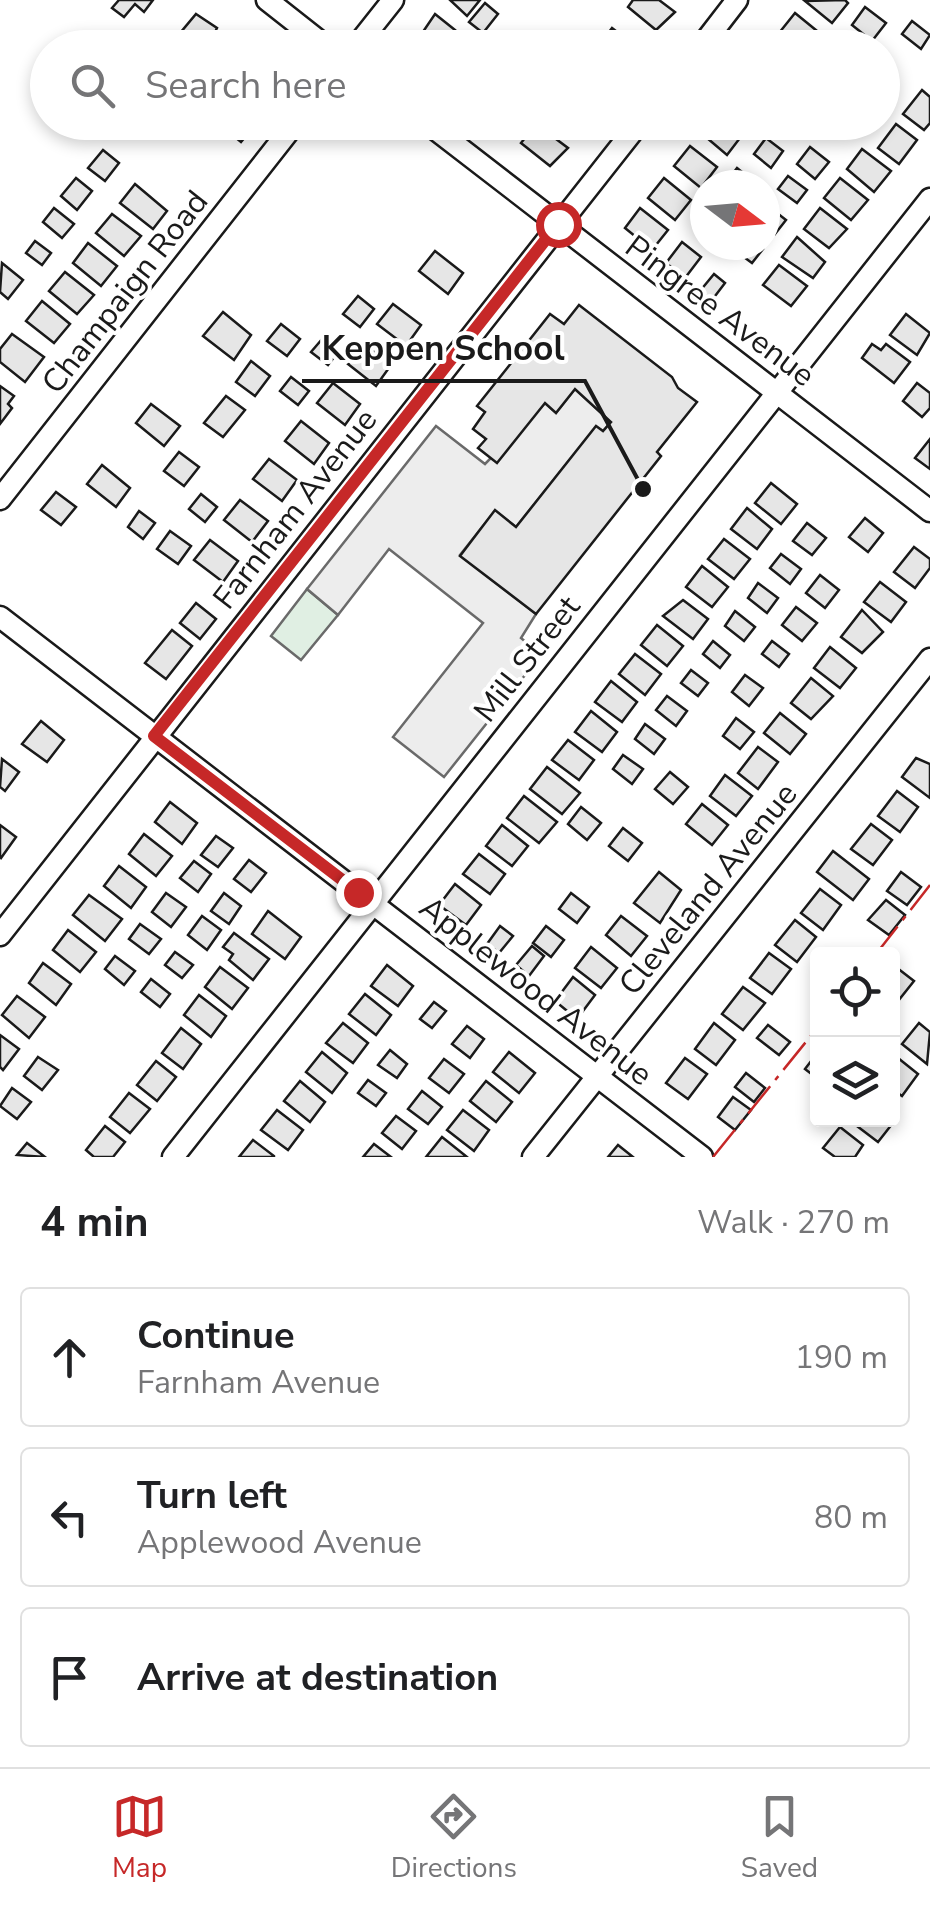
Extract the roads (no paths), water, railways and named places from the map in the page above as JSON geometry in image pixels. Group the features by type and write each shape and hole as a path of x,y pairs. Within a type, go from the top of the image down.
{"street":[{"path":"267,0 305,30"},
{"path":"370,30 393,0"},
{"path":"714,30 738,0"},
{"name":"Champaign Road","path":"0,499 282,140"},
{"name":"Pingree Avenue","path":"449,140 930,510"},
{"name":"Farnham Avenue","path":"0,935 626,140"},
{"name":"Mill Street","path":"173,1157 930,199"},
{"name":"Applewood Avenue","path":"0,617 702,1157"},
{"name":"Cleveland Avenue","path":"533,1157 930,659"}],"place":[{"name":"Keppen School","path":"643,489"}]}
